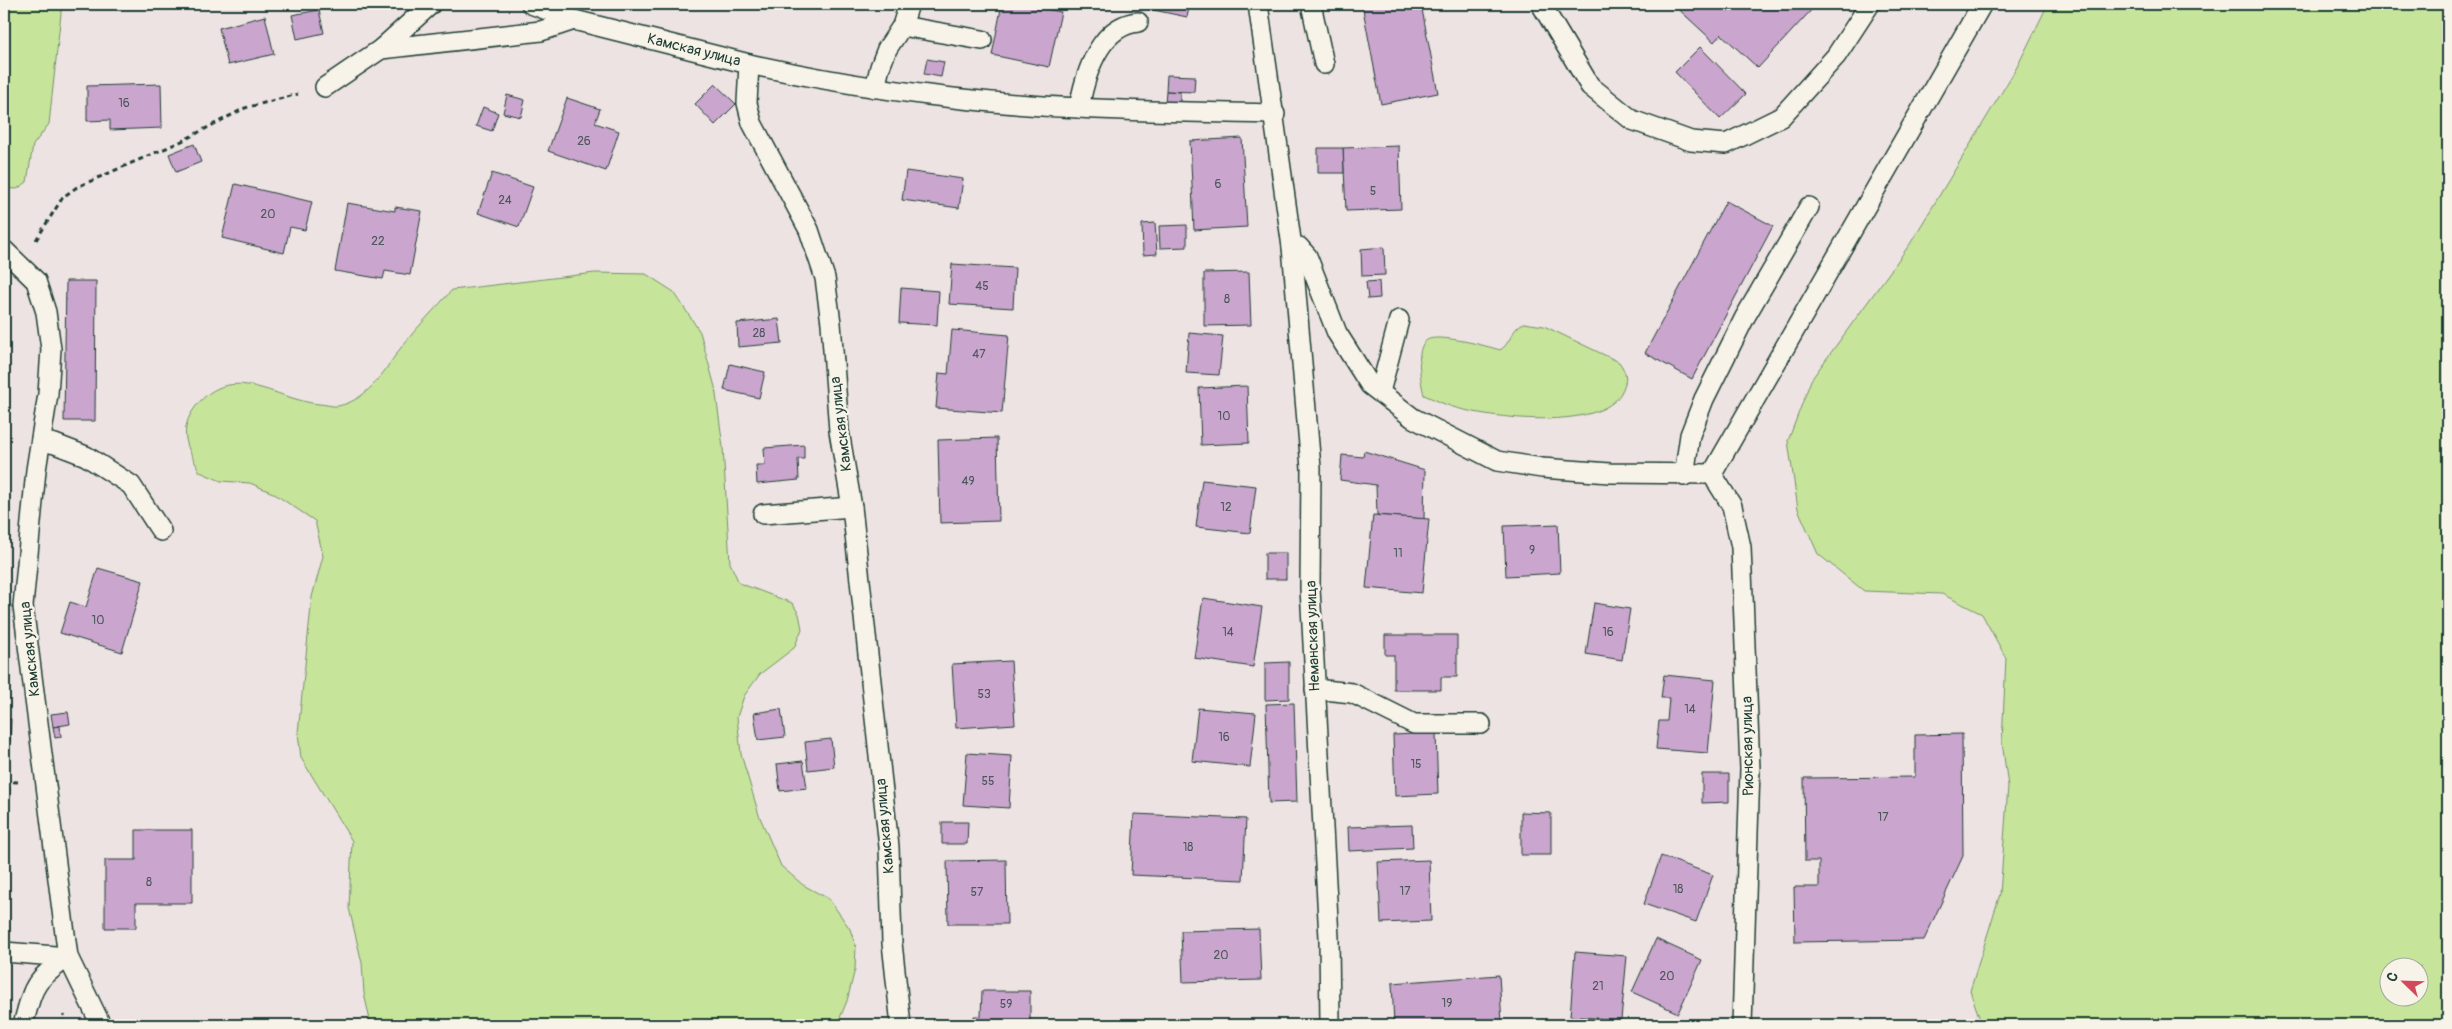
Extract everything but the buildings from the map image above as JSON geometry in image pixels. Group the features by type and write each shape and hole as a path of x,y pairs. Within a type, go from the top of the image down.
{"lane":[{"path":"325,87 381,49 431,4"},
{"name":"Камская улица","path":"531,4 574,20 750,64 747,103 752,123 809,230 826,278 839,431 852,507 890,847 892,943 901,1025"},
{"path":"875,88 887,50 902,26 909,4"},
{"name":"Неманская улица","path":"1258,4 1275,114 1292,247 1311,468 1310,588 1329,938 1330,1025"},
{"path":"1311,4 1324,64"},
{"path":"1541,4 1590,86 1632,120 1691,141 1726,144 1781,117 1836,56 1870,4"},
{"path":"1292,247 1299,247 1304,250 1337,333 1370,384 1413,418 1497,461 1542,468 1684,476 1712,474 1982,4"},
{"path":"381,49 541,31 574,20"},
{"path":"1079,108 1092,61 1102,44 1116,30 1129,23 1138,22"},
{"path":"902,26 982,40"},
{"path":"750,64 875,88 1079,108 1275,114"},
{"path":"1684,476 1690,435 1704,399 1745,317 1809,207"},
{"name":"Камская улица","path":"4,250 36,281 46,312 51,349 48,394 23,606 68,958 100,1025"},
{"path":"1380,392 1399,320"},
{"path":"41,441 55,444 86,456 130,485 161,531"},
{"name":"Рионская улица","path":"1712,474 1732,506 1741,547 1750,769 1742,1025"},
{"path":"763,514 852,507"},
{"path":"1315,689 1352,693 1414,724 1481,724"},
{"path":"4,952 68,958"},
{"path":"24,1025 33,988 44,974 68,958"}],"path":[{"path":"20,264 63,197 77,187 182,141 245,108 325,87"}],"green space":[{"path":"4,4 62,4 49,124 33,145 27,182 17,189 4,188"},
{"path":"2048,4 2448,4 2448,1025 1982,1025 1970,991 2000,894 2008,786 2002,742 2006,658 1982,614 1942,594 1864,591 1818,554 1798,509 1788,441 1811,380 1910,244 2017,67"},
{"path":"595,273 646,274 674,292 700,332 715,387 723,447 730,563 739,583 792,603 799,614 802,629 794,648 760,674 744,696 737,717 741,754 759,815 781,866 803,885 829,899 850,929 856,947 855,969 847,1001 837,1025 371,1025 364,993 362,963 349,908 352,841 301,758 298,733 312,597 323,556 315,521 273,493 250,483 221,481 200,472 188,447 185,431 187,423 196,406 210,393 224,386 239,384 254,386 302,401 331,406 350,402 360,397 376,382 409,338 452,290"},
{"path":"1524,323 1544,326 1619,362 1626,377 1621,393 1609,405 1591,413 1543,419 1516,418 1470,411 1449,406 1424,395 1420,374 1420,358 1423,344 1427,340 1433,338 1452,339 1500,350 1507,344 1516,328"}]}
